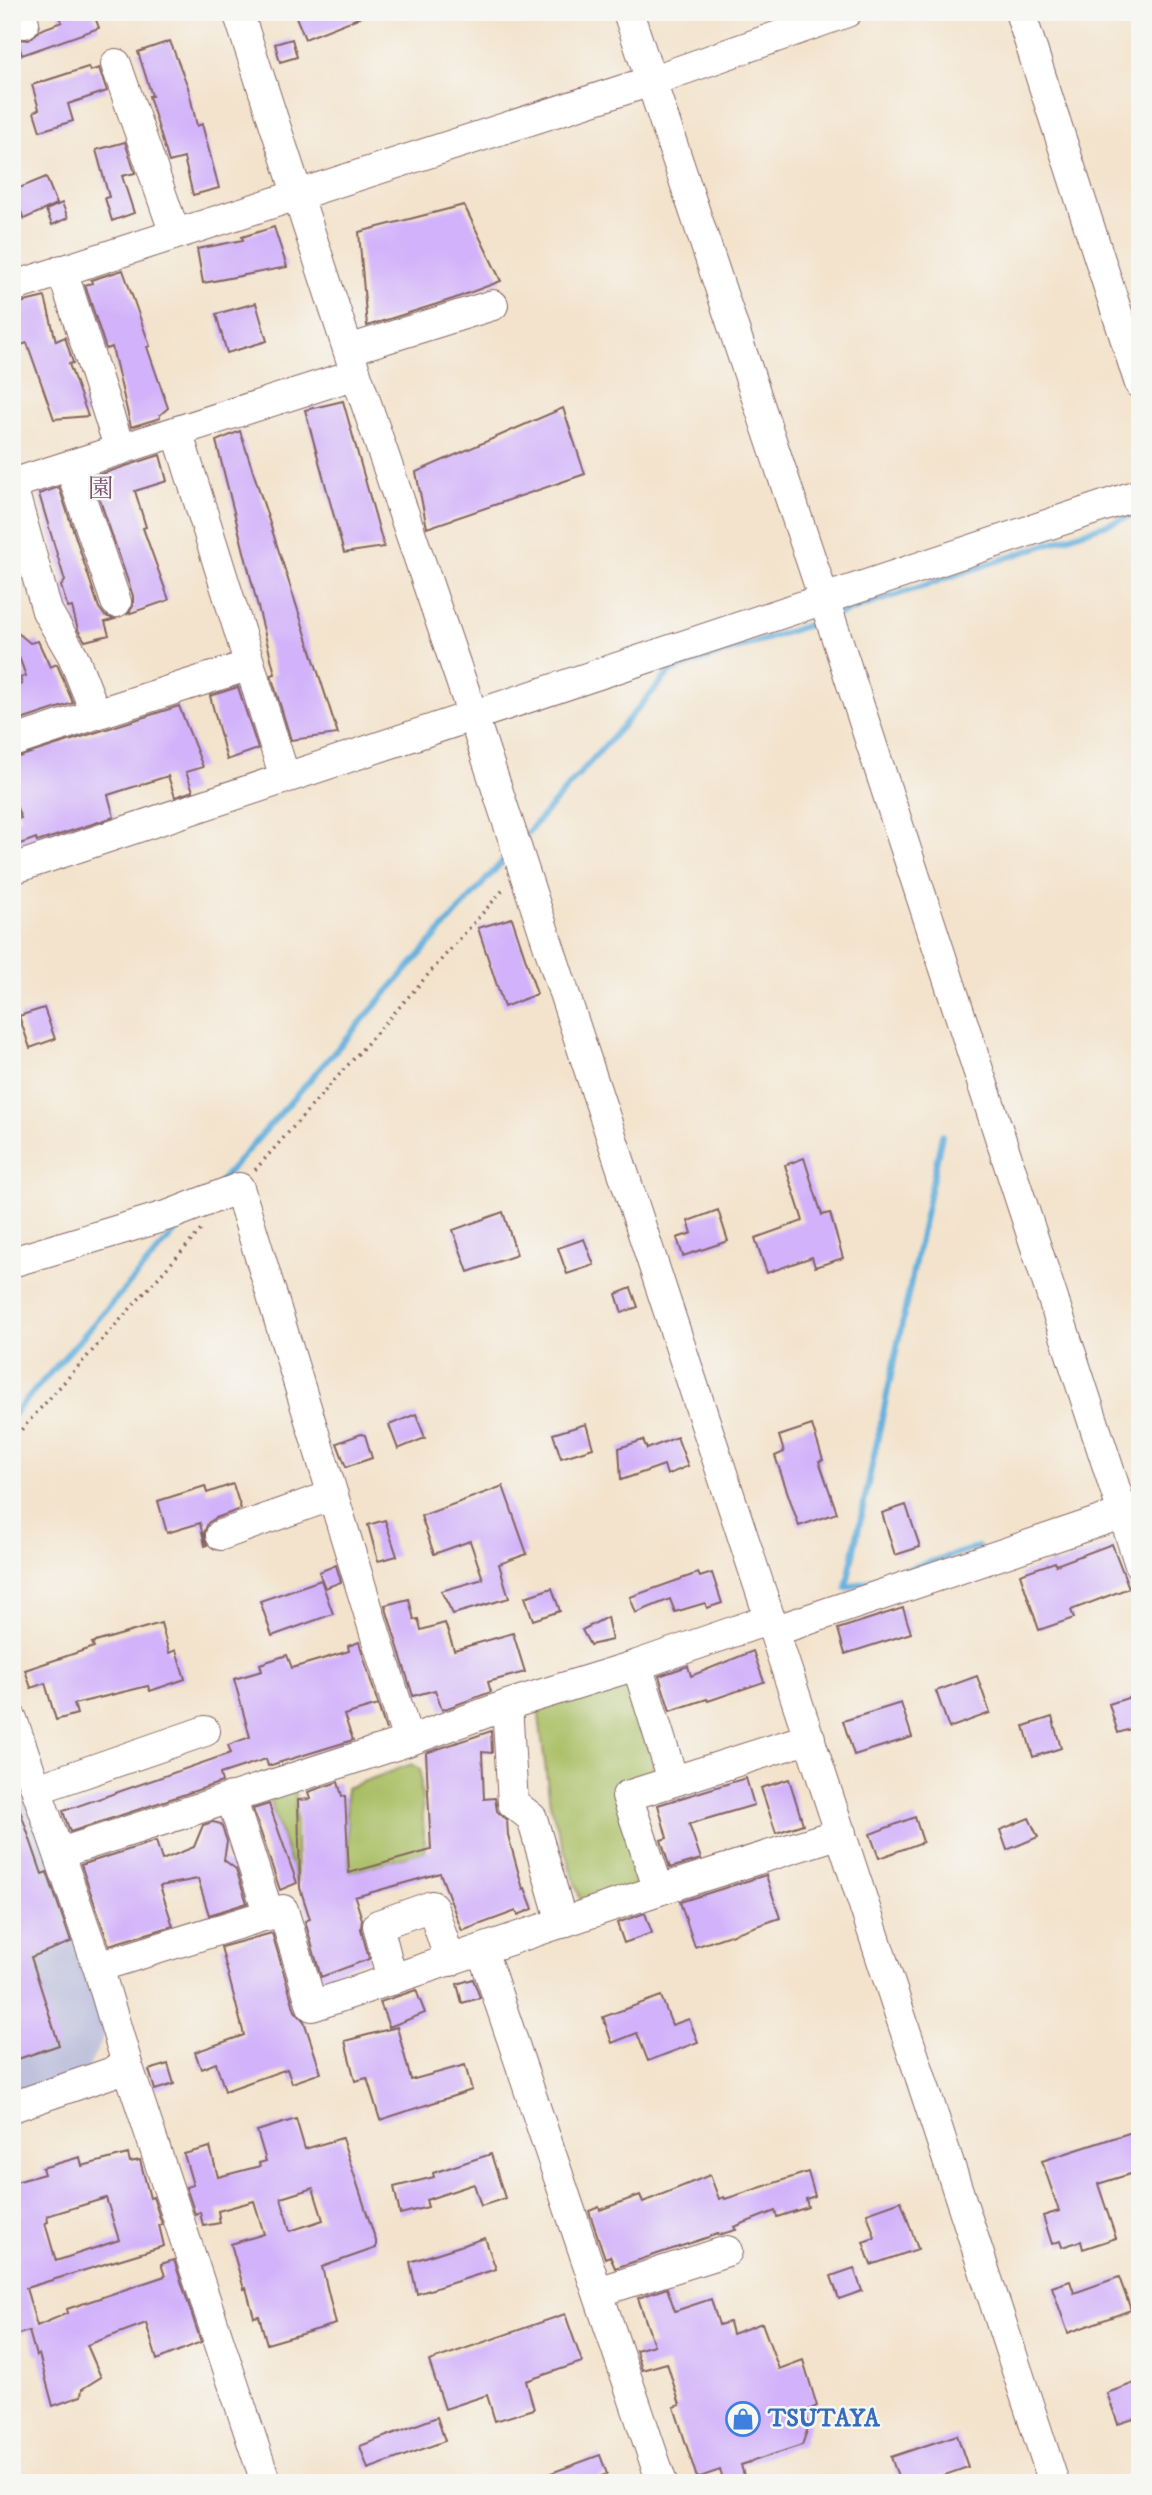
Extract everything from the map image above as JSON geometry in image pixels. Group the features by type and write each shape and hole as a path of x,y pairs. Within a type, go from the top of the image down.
{"street":[{"path":"238,12 352,362 473,716 1054,2483"},
{"path":"628,12 1131,1511 1140,1565"},
{"path":"12,287 651,81 847,12"},
{"path":"1020,12 1140,384"},
{"path":"116,64 175,234"},
{"path":"62,270 120,450"},
{"path":"96,714 73,656 47,611 12,485 177,432 493,305"},
{"path":"177,432 285,778"},
{"path":"71,466 116,602"},
{"path":"13,867 1140,494"},
{"path":"12,742 250,664"},
{"path":"12,1262 172,1214 239,1188 408,1741"},
{"path":"220,1535 333,1495"},
{"path":"60,1853 408,1741 507,1704 772,1625 1131,1511"},
{"path":"637,1665 673,1780"},
{"path":"507,1704 513,1803 532,1818 562,1923"},
{"path":"12,1719 98,1967 128,2067 266,2483"},
{"path":"37,1789 205,1731"},
{"path":"659,1890 627,1797 810,1738"},
{"path":"231,1797 270,1915"},
{"path":"98,1967 283,1910 312,2006 659,1890 841,1833"},
{"path":"392,1980 378,1925 432,1906 450,1961"},
{"path":"482,1951 662,2483"},
{"path":"12,2107 128,2067"},
{"path":"598,2292 727,2251"}],"path":[{"path":"239,1188 523,868"},
{"path":"12,1440 202,1228"}],"shaded area":[{"path":"12,1739 108,2027 86,2073 12,2098"}],"green space":[{"path":"626,1680 657,1777 619,1790 646,1875 639,1888 582,1905 550,1804 538,1708"},
{"path":"412,1764 420,1769 425,1852 349,1873 346,1788"},
{"path":"295,1790 297,1883 269,1798"}],"building":[{"path":"58,12 93,12 99,28 22,55 17,39 29,40 40,30 62,22"},
{"path":"294,12 370,12 371,13 305,39"},
{"path":"292,39 297,57 280,62 275,44"},
{"path":"170,41 188,87 197,126 202,124 219,188 193,195 184,158 169,162 138,52"},
{"path":"88,67 90,71 99,68 107,91 68,104 73,121 40,131 34,112 39,109 32,85"},
{"path":"125,142 135,173 122,176 134,213 112,221 105,198 109,197 96,150"},
{"path":"46,177 57,204 24,219 12,191"},
{"path":"62,203 68,218 52,225 46,210"},
{"path":"464,205 501,281 367,326 359,232"},
{"path":"274,227 287,267 203,283 197,249 243,240 242,237"},
{"path":"123,270 150,346 147,347 168,408 160,418 131,427 112,347 106,349 85,285 92,283 91,280"},
{"path":"45,297 56,341 65,337 73,363 69,364 88,416 54,419 27,343 12,348 12,305"},
{"path":"256,303 267,341 227,353 216,314"},
{"path":"343,401 384,547 344,553 305,410"},
{"path":"563,408 585,474 427,528 416,472"},
{"path":"240,431 338,734 291,740 271,675 275,674 216,441"},
{"path":"160,455 167,481 135,491 146,527 143,528 169,600 128,614 133,606 133,596 92,477"},
{"path":"59,487 99,608 105,616 115,619 105,622 109,635 85,641 78,630 72,607 68,608 61,586 65,581 39,494"},
{"path":"12,628 30,643 38,641 50,667 57,664 73,703 12,723 12,687 22,684 20,678 26,676 12,638"},
{"path":"238,687 258,749 227,760 210,696"},
{"path":"179,706 203,767 186,772 193,791 175,797 168,776 108,795 114,817 37,842 36,838 12,847 12,821 21,818 12,796 12,759"},
{"path":"512,918 537,994 504,1007 478,928"},
{"path":"44,1008 55,1039 30,1048 19,1016"},
{"path":"804,1158 822,1215 830,1213 843,1258 815,1267 812,1257 767,1273 755,1238 803,1221 785,1165"},
{"path":"718,1210 728,1241 683,1256 677,1238 692,1233 688,1221"},
{"path":"503,1212 517,1255 468,1272 453,1230"},
{"path":"584,1239 594,1265 567,1274 558,1248"},
{"path":"631,1288 638,1307 622,1313 616,1294"},
{"path":"416,1414 425,1438 398,1449 389,1425"},
{"path":"586,1424 593,1448 561,1458 553,1434"},
{"path":"812,1425 823,1460 819,1461 837,1513 799,1526 775,1456 784,1452 779,1436"},
{"path":"365,1435 372,1458 346,1467 337,1443"},
{"path":"677,1437 688,1466 667,1475 664,1465 621,1480 619,1448 643,1440 647,1449"},
{"path":"233,1484 241,1509 208,1523 204,1533 207,1545 205,1546 200,1523 167,1533 158,1501 205,1486 207,1493"},
{"path":"503,1486 527,1554 499,1564 509,1598 453,1614 441,1591 483,1579 470,1541 434,1554 421,1516"},
{"path":"906,1505 920,1547 895,1555 882,1513"},
{"path":"385,1520 397,1556 378,1561 368,1525"},
{"path":"1112,1544 1129,1588 1071,1610 1074,1618 1039,1630 1020,1574 1055,1562 1056,1565"},
{"path":"336,1565 341,1582 325,1588 319,1572"},
{"path":"698,1573 700,1577 712,1573 722,1603 707,1608 705,1603 675,1612 670,1599 636,1613 630,1597"},
{"path":"321,1580 333,1614 272,1636 260,1601"},
{"path":"552,1588 560,1611 533,1620 525,1597"},
{"path":"409,1599 414,1620 418,1619 421,1630 445,1623 454,1650 513,1633 525,1672 488,1682 491,1692 442,1710 435,1690 413,1696 385,1605"},
{"path":"903,1608 911,1633 845,1654 838,1629"},
{"path":"607,1617 612,1640 590,1645 582,1630"},
{"path":"161,1623 169,1653 176,1650 185,1679 150,1691 148,1686 74,1704 77,1714 56,1720 45,1683 31,1688 25,1670 94,1647 92,1643"},
{"path":"359,1642 386,1730 378,1705 344,1715 353,1740 268,1766 266,1759 220,1774 222,1782 70,1832 63,1811 231,1753 228,1745 250,1737 234,1679 262,1671 260,1664 287,1655 292,1668 349,1651 348,1646"},
{"path":"753,1651 764,1682 670,1711 659,1676 688,1666 691,1676"},
{"path":"977,1676 990,1713 949,1728 936,1691"},
{"path":"1140,1694 1140,1726 1118,1733 1109,1704"},
{"path":"901,1703 912,1737 854,1755 843,1721"},
{"path":"1052,1717 1061,1748 1033,1757 1024,1726"},
{"path":"491,1731 492,1753 482,1752 484,1799 495,1798 497,1811 507,1820 508,1835 523,1889 525,1888 533,1909 518,1915 516,1911 462,1931 440,1873 355,1897 369,1959 321,1977 305,1921 310,1919 300,1888 298,1800 310,1799 308,1792 338,1782 342,1796 345,1796 349,1873 431,1850 426,1753"},
{"path":"746,1778 754,1805 689,1824 701,1859 670,1868 661,1840 667,1838 658,1805"},
{"path":"789,1779 803,1824 776,1833 761,1788"},
{"path":"12,1796 15,1796 42,1874 47,1872 71,1942 31,1957 59,2045 12,2061"},
{"path":"269,1804 297,1883 280,1890 253,1809"},
{"path":"915,1817 923,1842 879,1858 870,1834"},
{"path":"1029,1818 1038,1837 1007,1850 1000,1830"},
{"path":"213,1822 221,1824 227,1841 224,1860 236,1869 247,1903 209,1915 198,1879 160,1886 173,1926 109,1945 81,1865 156,1841 162,1860 194,1847 203,1825"},
{"path":"766,1875 780,1918 695,1947 680,1902"},
{"path":"645,1913 652,1933 624,1943 617,1923"},
{"path":"272,1933 295,2011 304,2021 321,2073 292,2083 287,2069 225,2091 216,2063 201,2069 195,2052 244,2035 221,1947"},
{"path":"473,1979 480,1998 462,2003 457,1984"},
{"path":"416,1990 425,2013 389,2027 380,2002"},
{"path":"661,1996 672,2025 689,2019 698,2042 648,2061 637,2033 612,2043 603,2017"},
{"path":"397,2027 411,2080 465,2065 472,2090 380,2120 367,2078 355,2081 345,2041"},
{"path":"168,2064 174,2084 155,2090 149,2070"},
{"path":"296,2119 305,2149 342,2138 376,2241 376,2248 322,2267 336,2324 267,2344 259,2316 254,2317 231,2244 264,2234 254,2201 218,2211 220,2223 203,2226 200,2212 195,2214 186,2187 193,2185 184,2154 210,2147 218,2177 260,2166 259,2163 266,2161 257,2131","holes":["313,2188 323,2220 290,2231 281,2198"]},
{"path":"1132,2132 1140,2155 1140,2171 1098,2184 1116,2238 1083,2249 1081,2241 1062,2247 1060,2241 1052,2244 1043,2216 1059,2211 1042,2161"},
{"path":"128,2154 130,2162 140,2160 150,2198 153,2197 162,2224 159,2225 164,2246 26,2288 37,2326 68,2313 67,2309 165,2276 161,2264 174,2260 201,2342 157,2360 146,2323 87,2345 101,2377 82,2389 81,2396 53,2406 39,2354 36,2356 29,2331 12,2336 12,2257 19,2257 12,2231 12,2204 17,2203 12,2183 44,2174 42,2168 80,2157 82,2166","holes":["106,2198 119,2240 56,2261 45,2223 48,2222 47,2216"]},
{"path":"491,2154 505,2198 481,2206 474,2184 426,2200 428,2207 400,2214 394,2187 434,2177 433,2173"},
{"path":"808,2172 815,2196 806,2199 808,2207 777,2217 775,2211 734,2227 736,2230 615,2268 610,2256 605,2258 589,2211 599,2207 600,2210 640,2195 643,2202 710,2175 719,2199 725,2199"},
{"path":"901,2201 918,2249 871,2265 863,2242 875,2238 867,2213"},
{"path":"485,2238 496,2269 417,2294 410,2262"},
{"path":"854,2268 862,2291 839,2299 831,2276"},
{"path":"1119,2277 1131,2310 1068,2333 1052,2287 1070,2281 1074,2293"},
{"path":"667,2288 675,2311 711,2299 719,2325 729,2322 732,2334 762,2323 779,2369 803,2360 817,2406 805,2412 809,2425 802,2445 741,2465 746,2483 724,2483 720,2470 697,2478 674,2407 680,2405 667,2363 642,2370 636,2350 654,2345 638,2298"},
{"path":"565,2314 582,2362 526,2381 534,2409 495,2421 487,2395 445,2409 429,2361"},
{"path":"1140,2381 1140,2417 1118,2424 1107,2393"},
{"path":"437,2417 445,2441 368,2469 360,2446"},
{"path":"957,2435 968,2467 922,2483 900,2483 891,2457"},
{"path":"600,2455 607,2474 583,2483 529,2481"}],"waterway":[{"path":"837,615 1140,513"},
{"path":"522,839 671,671 823,620"},
{"path":"219,1183 508,855"},
{"path":"942,1135 846,1588 978,1547"},
{"path":"12,1416 184,1222"}],"place":[{"name":"TSUTAYA","path":"743,2419"}],"district":[{"name":"園","path":"101,489"}]}
